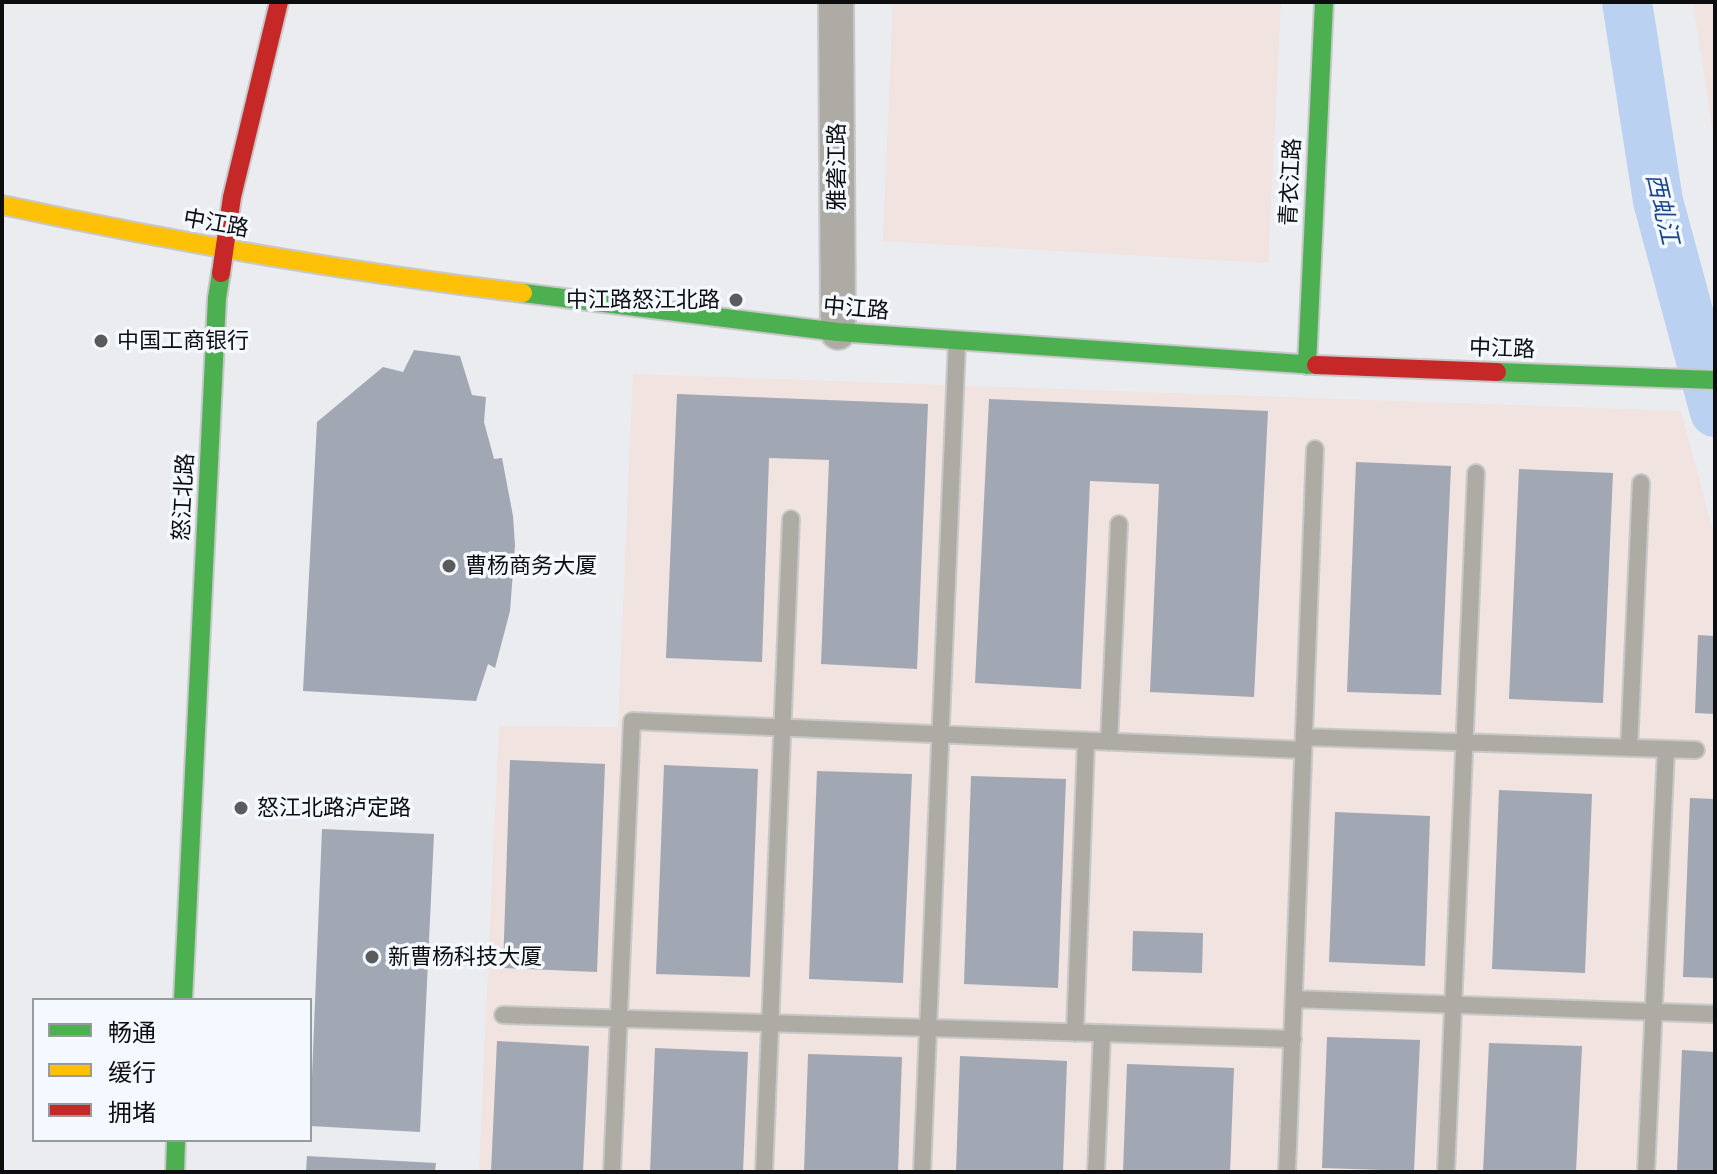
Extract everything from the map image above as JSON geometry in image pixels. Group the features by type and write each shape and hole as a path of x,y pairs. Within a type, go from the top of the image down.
{"street":[{"name":"怒江北路","path":"183,998 217,310 232,197 279,2"},
{"name":"雅砻江路","path":"836,2 838,332"},
{"name":"青衣江路","path":"1307,365 1324,2"},
{"name":"中江路","path":"2,205 223,250 439,283 838,332 1307,365 1715,380"},
{"path":"175,1172 176,1142"}],"lane":[{"path":"922,1172 957,342"},
{"path":"1287,1172 1315,449"},
{"path":"1446,1172 1476,473"},
{"path":"1629,748 1641,483"},
{"path":"764,1172 791,519"},
{"path":"1109,742 1119,524"},
{"path":"612,1172 632,721 1109,742 1465,743 1696,750"},
{"path":"1075,1033 1086,741"},
{"path":"1646,1172 1666,750"},
{"path":"1294,999 1715,1014"},
{"path":"503,1015 1293,1039"},
{"path":"1096,1172 1102,1033"}],"shaded area":[{"path":"893,2 1281,2 1268,263 883,241"},
{"path":"1693,2 1715,2 1715,146"},
{"path":"633,374 1681,411 1715,539 1715,1172 479,1172 499,726 618,727"}],"building":[{"path":"414,350 460,356 472,395 486,397 484,422 494,459 502,458 515,545 510,611 495,668 488,664 476,701 303,691 317,422 383,367 403,372"},
{"path":"677,394 928,404 917,669 821,664 829,460 769,458 762,662 666,658"},
{"path":"989,399 1268,411 1254,697 1150,692 1159,484 1090,481 1081,689 975,683"},
{"path":"1356,462 1451,466 1441,695 1347,692"},
{"path":"1519,469 1613,473 1603,703 1509,699"},
{"path":"1698,635 1715,636 1715,714 1695,713"},
{"path":"510,760 605,764 597,972 503,968"},
{"path":"664,765 758,769 750,977 656,974"},
{"path":"817,771 912,774 903,983 809,979"},
{"path":"971,776 1066,779 1058,988 964,984"},
{"path":"1499,790 1592,794 1585,973 1492,969"},
{"path":"1690,798 1715,799 1715,978 1683,977"},
{"path":"1335,812 1430,816 1425,966 1329,962"},
{"name":"新曹杨科技大厦","path":"322,829 434,834 420,1132 312,1126"},
{"path":"1133,931 1203,933 1202,973 1132,971"},
{"path":"1327,1037 1420,1040 1414,1171 1322,1168"},
{"path":"497,1041 589,1046 583,1172 491,1172"},
{"path":"1489,1043 1582,1046 1576,1172 1483,1172"},
{"path":"655,1048 748,1052 743,1172 650,1172"},
{"path":"1682,1050 1715,1052 1715,1172 1677,1172"},
{"path":"808,1054 902,1057 898,1172 804,1172"},
{"path":"960,1056 1067,1061 1063,1172 956,1172"},
{"path":"1127,1064 1234,1068 1230,1172 1123,1172"},
{"path":"307,1156 436,1163 435,1172 306,1172"}],"waterway":[{"name":"西虬江","path":"1627,2 1658,201 1715,412"}],"traffic: fast":[{"path":"1307,365 1324,2"},
{"path":"183,998 217,298 221,273"},
{"path":"523,293 838,332 1316,365"},
{"path":"1497,372 1715,380"},
{"path":"175,1172 176,1142"}],"traffic: slow":[{"path":"2,205 261,255 523,293"}],"traffic: jam":[{"path":"221,273 232,197 279,2"},
{"path":"1316,365 1497,372"}],"place":[{"name":"中江路怒江北路","path":"736,300"},
{"name":"中国工商银行","path":"101,341"},
{"name":"曹杨商务大厦","path":"449,566"},
{"name":"怒江北路泸定路","path":"241,808"},
{"name":"新曹杨科技大厦","path":"372,957"}]}
